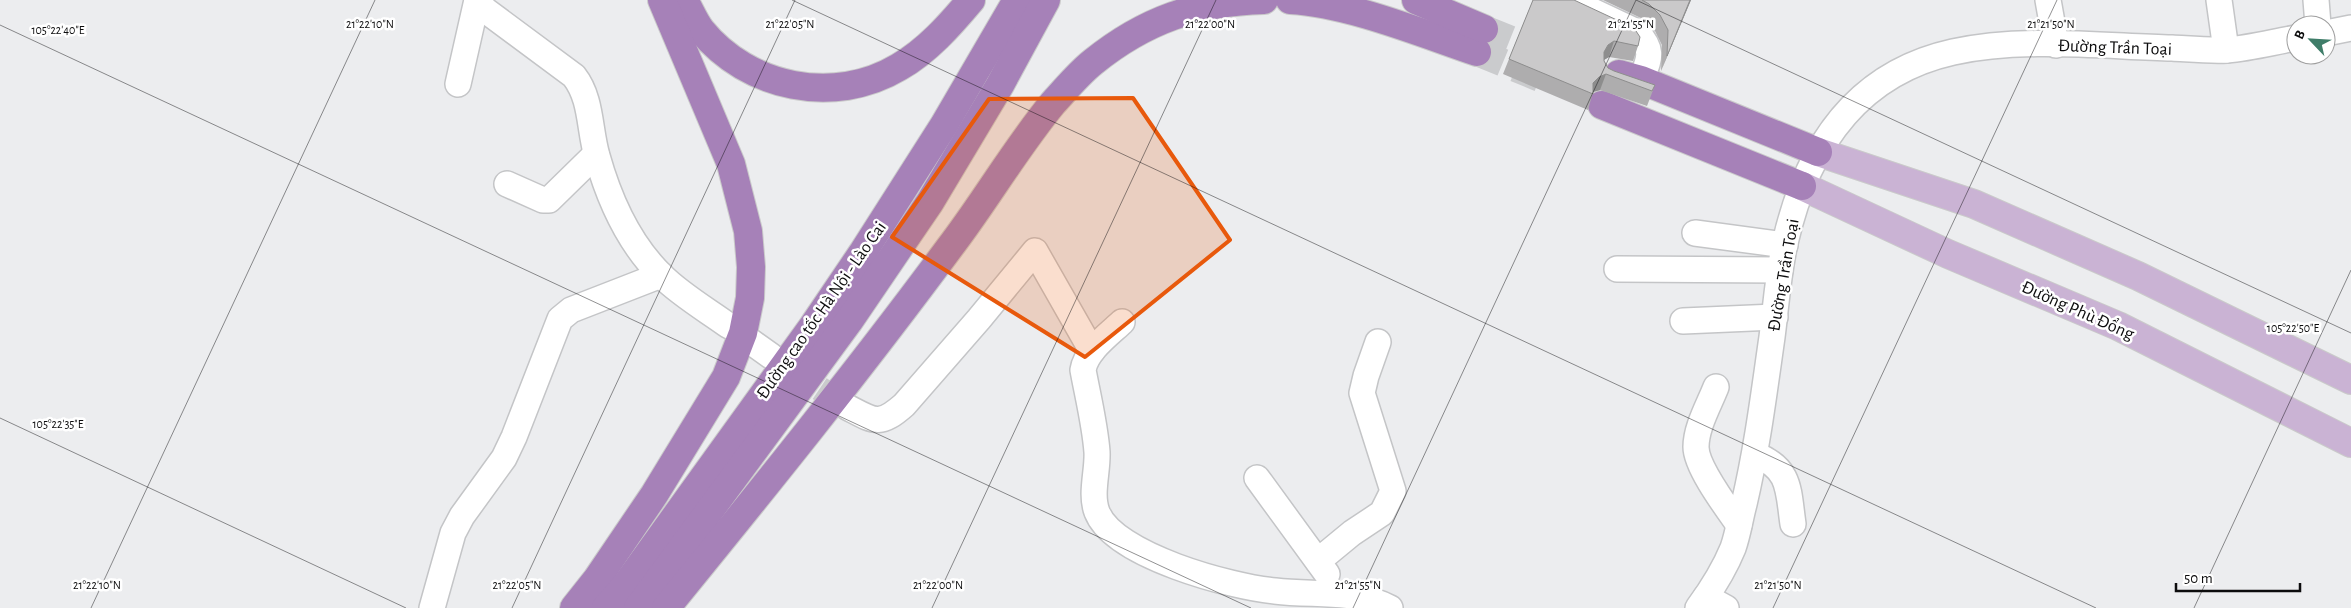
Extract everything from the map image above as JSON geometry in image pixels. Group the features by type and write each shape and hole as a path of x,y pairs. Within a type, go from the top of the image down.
{"highway":[{"path":"574,608 654,495 721,385 743,333 750,298 751,267 748,232 731,164 662,0"},
{"path":"684,0 700,29 724,53 752,72 790,86 831,88 866,82 899,67 922,50 971,0"},
{"name":"Đường cao tốc Hà Nội - Lào Cai","path":"606,608 626,584 813,326 939,133 1017,0"},
{"name":"Đường cao tốc Hà Nội - Lào Cai","path":"638,608 849,321 930,202 1000,85 1046,0"},
{"path":"666,608 783,466 870,354 956,240 1021,144 1073,79 1115,46 1141,30 1169,17 1215,3 1264,0"},
{"path":"1290,0 1318,3 1480,41"},
{"path":"1357,0 1480,41"},
{"path":"1416,0 1480,41"},
{"path":"1432,0 1480,41"},
{"path":"1613,72 1641,80 1818,152"},
{"path":"1602,105 1802,186"}],"main road":[{"path":"1818,152 1974,204 2138,276 2351,380"},
{"name":"Đường Phù Đổng","path":"1802,186 1948,254 2118,326 2351,443"}],"street":[{"path":"458,84 477,0"},
{"path":"477,0 485,10 574,76 582,85 596,154 616,208 631,237 660,275 729,326"},
{"path":"1569,0 1637,32 1647,45 1650,56 1641,80"},
{"path":"2048,0 2056,45"},
{"path":"2219,0 2226,50"},
{"path":"2316,0 2317,15"},
{"path":"2336,31 2351,28"},
{"name":"Đường Trần Toại","path":"1710,604 1733,546 1756,455 1780,270 1802,186 1818,152 1839,122 1862,95 1907,68 1938,56 1977,48 2001,45 2056,45 2226,50 2286,40"},
{"path":"507,184 543,200 549,200 596,154"},
{"path":"1695,233 1785,245"},
{"path":"847,407 873,420 890,417 904,405 1035,251 1092,352"},
{"path":"1617,269 1780,270"},
{"path":"432,608 453,533 462,516 504,458 560,319 571,310 660,275"},
{"path":"1683,321 1774,317"},
{"path":"1122,322 1092,352 1085,361 1083,370 1097,451 1095,503 1097,512 1109,530 1122,540 1151,556 1244,587 1277,592 1354,595 1390,608"},
{"path":"750,341 771,356"},
{"path":"1318,562 1352,533 1382,513 1393,491 1362,393 1378,342"},
{"path":"1716,387 1697,437 1696,448 1711,484 1739,525"},
{"path":"1756,455 1772,462 1784,476 1793,524"},
{"path":"1258,478 1318,562 1337,594"}],"highlighted area":[{"path":"1133,98 1230,240 1085,357 892,237 989,99"}],"building":[{"path":"1533,0 1574,0 1634,28 1640,37 1638,46 1614,41 1608,45 1604,52 1604,61 1608,68 1614,71 1655,85 1652,91 1606,74 1599,77 1593,83 1593,94 1509,59"},
{"path":"1642,0 1690,0 1667,56 1668,30 1660,15"}],"tunnel":[{"path":"1484,29 1549,55"},
{"path":"1477,52 1540,78"},
{"path":"789,368 847,407"}]}
